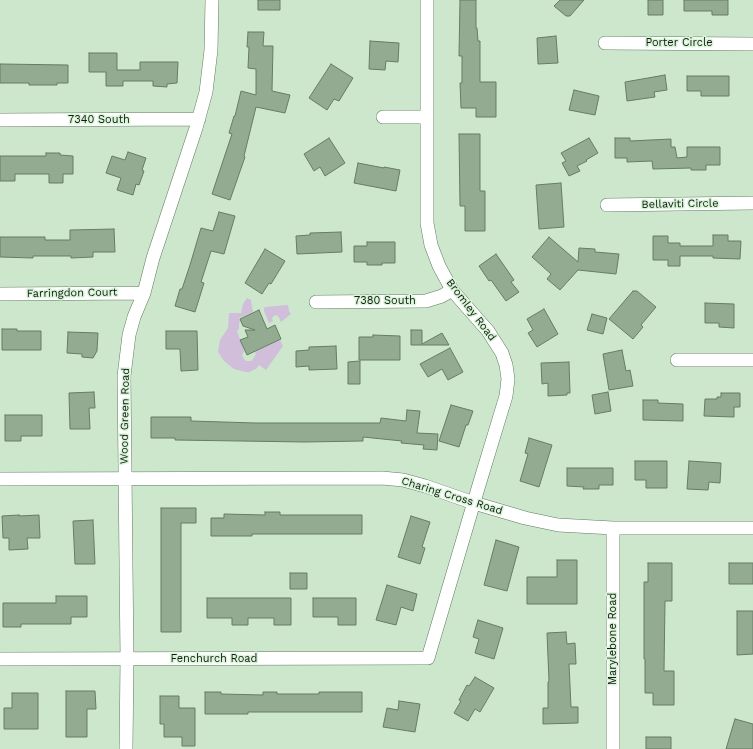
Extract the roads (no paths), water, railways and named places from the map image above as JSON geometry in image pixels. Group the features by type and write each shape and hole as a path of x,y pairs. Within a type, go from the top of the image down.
{"street":[{"name":"Wood Green Road","path":"126,749 127,659 124,376 129,335 134,317 144,292 153,258 199,119 206,92 211,50 212,0"},
{"name":"Bromley Road","path":"427,0 427,223 431,245 439,266 452,290 488,331 502,353 508,379 506,396 428,658"},
{"name":"Porter Circle","path":"604,43 753,44"},
{"path":"383,117 427,117"},
{"name":"7340 South","path":"0,120 199,119"},
{"name":"Bellaviti Circle","path":"607,205 753,203"},
{"name":"7380 South","path":"316,302 426,301 442,296 452,290"},
{"name":"Farringdon Court","path":"0,294 144,292"},
{"path":"677,360 753,360"},
{"name":"Charing Cross Road","path":"0,479 382,478 403,480 525,518 558,525 613,528 753,528"},
{"name":"Marylebone Road","path":"612,749 613,528"},
{"name":"Fenchurch Road","path":"0,659 428,658"}]}
